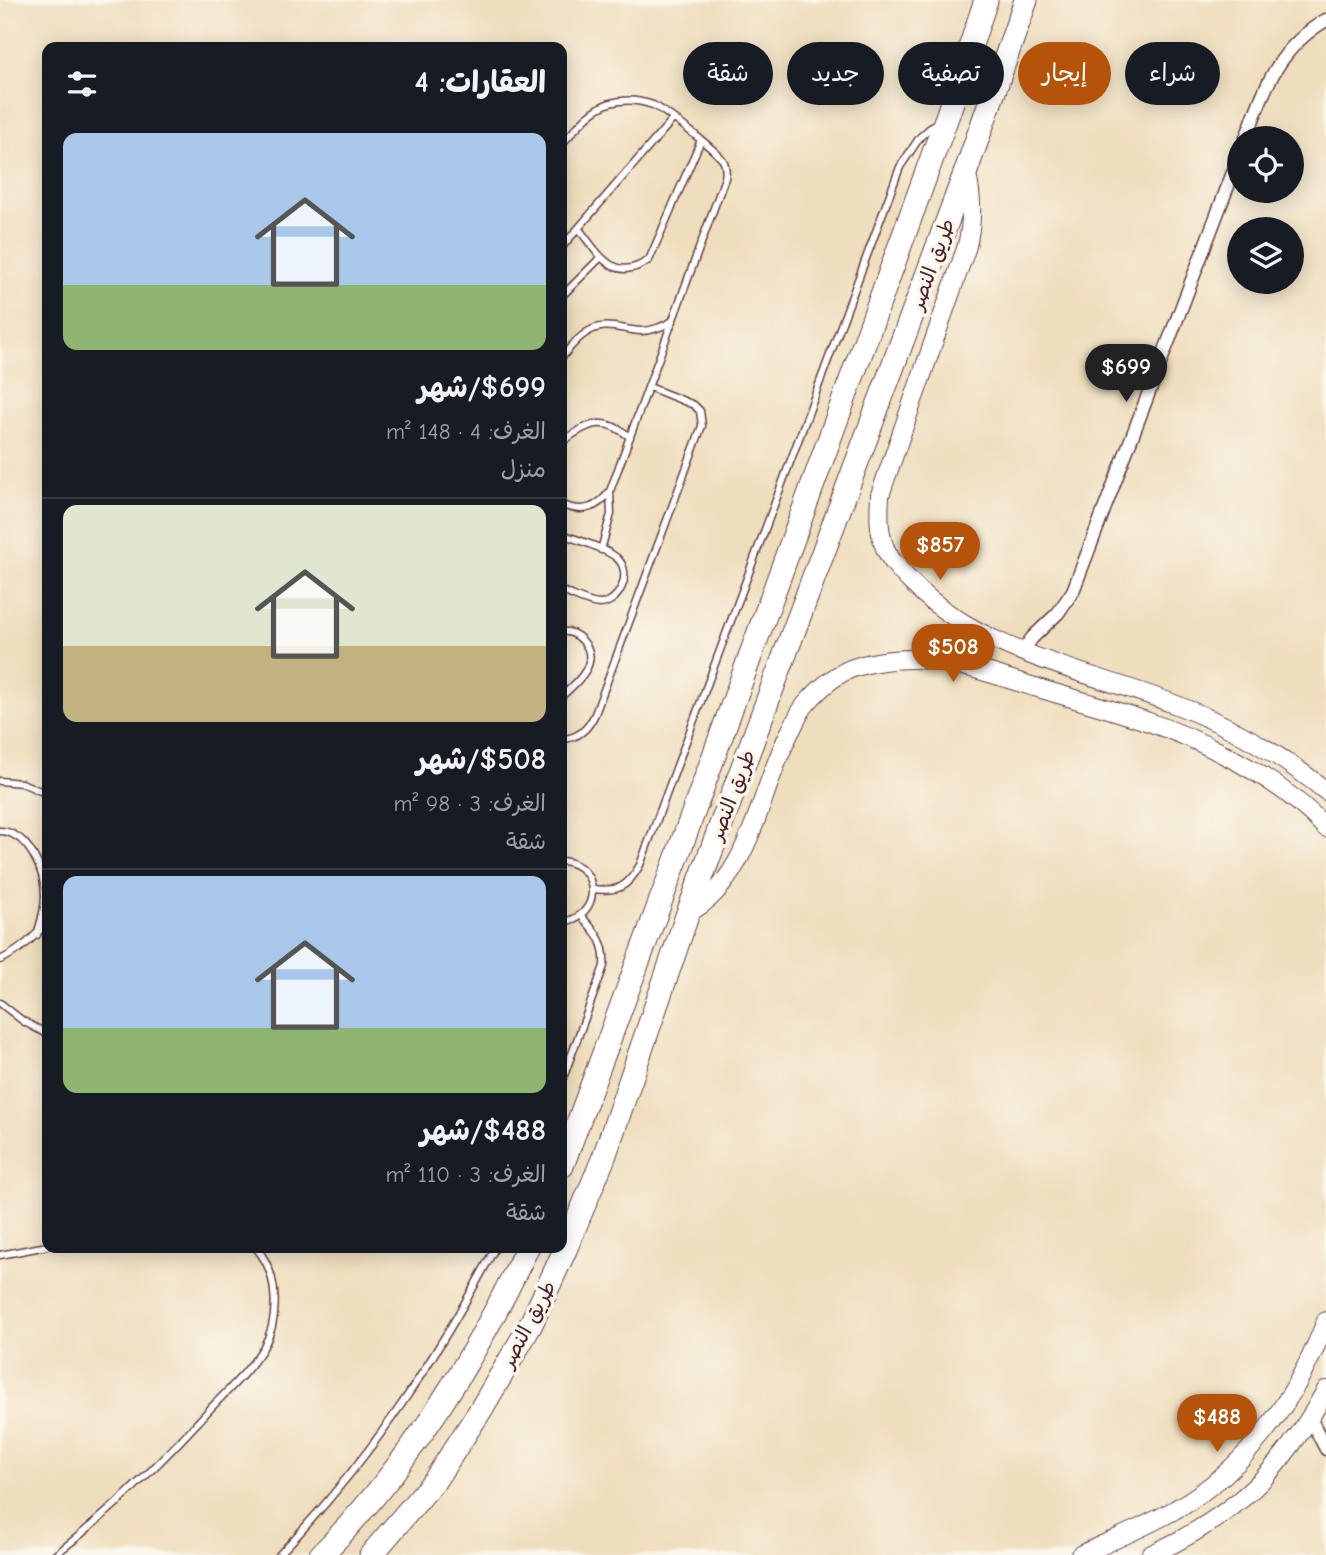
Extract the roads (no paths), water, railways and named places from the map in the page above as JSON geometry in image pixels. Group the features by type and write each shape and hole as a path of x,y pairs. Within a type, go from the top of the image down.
{"highway":[{"name":"طريق النصر","path":"567,1153 948,114 986,0"},
{"name":"طريق النصر","path":"567,1245 604,1157 688,913 966,171 1026,0"},
{"name":"طريق النصر","path":"321,1555 406,1455 453,1385 502,1302 525,1253"},
{"name":"طريق النصر","path":"371,1555 435,1480 480,1411 530,1326 564,1253"}],"street":[{"path":"1251,126 1266,86 1282,59 1303,36 1326,20"},
{"path":"966,171 972,201 967,246 880,495 878,525 885,549 899,570 925,596 974,630 1022,652 1217,722 1257,742 1301,771 1326,792"},
{"path":"1022,652 1032,638 1058,613 1073,591 1227,188"},
{"path":"688,913 710,900 727,881 752,828 783,745 804,707 827,682 853,668 878,662 940,661 972,668 1151,723 1224,754 1295,799 1326,828"},
{"path":"1047,691 1056,664"},
{"path":"1080,1555 1163,1516 1207,1489 1244,1456 1290,1397 1310,1362 1326,1321"},
{"path":"1150,1555 1178,1542 1228,1512 1255,1488 1282,1458 1326,1390"},
{"path":"1310,1418 1326,1448"},
{"path":"1163,1516 1178,1542"}],"lane":[{"path":"567,139 589,115 608,103 632,100 654,105 701,140 724,162 725,178 610,491 602,502 590,509 576,510 567,507"},
{"path":"592,889 621,888 633,878 640,865 900,167 920,137 948,114"},
{"path":"567,242 673,119"},
{"path":"579,229 611,266 624,270 638,268 649,260 701,140"},
{"path":"567,291 601,257"},
{"path":"567,352 588,331 600,327 614,326 643,331 659,328 673,321"},
{"path":"567,738 580,734 590,726 702,426 700,411 694,405 649,387"},
{"path":"567,439 587,425 602,423 618,427 630,437"},
{"path":"601,550 611,514 610,491"},
{"path":"567,536 613,555 623,566 623,582 617,595 610,601 592,603 567,593"},
{"path":"567,633 577,635 584,642 589,660 584,674 567,691"},
{"path":"0,781 22,783 42,792"},
{"path":"0,831 19,837 32,853 42,877"},
{"path":"567,863 575,864 583,870 592,889 588,908 581,916 567,921"},
{"path":"567,1067 604,966 605,952 601,939 581,916"},
{"path":"37,934 42,920"},
{"path":"0,960 10,956 42,928"},
{"path":"0,1003 23,1021 42,1030"},
{"path":"0,1255 42,1247"},
{"path":"55,1555 125,1497 166,1457 249,1367 264,1347 272,1324 275,1299 270,1275 259,1253"},
{"path":"279,1555 364,1459 413,1391 492,1253"}]}
